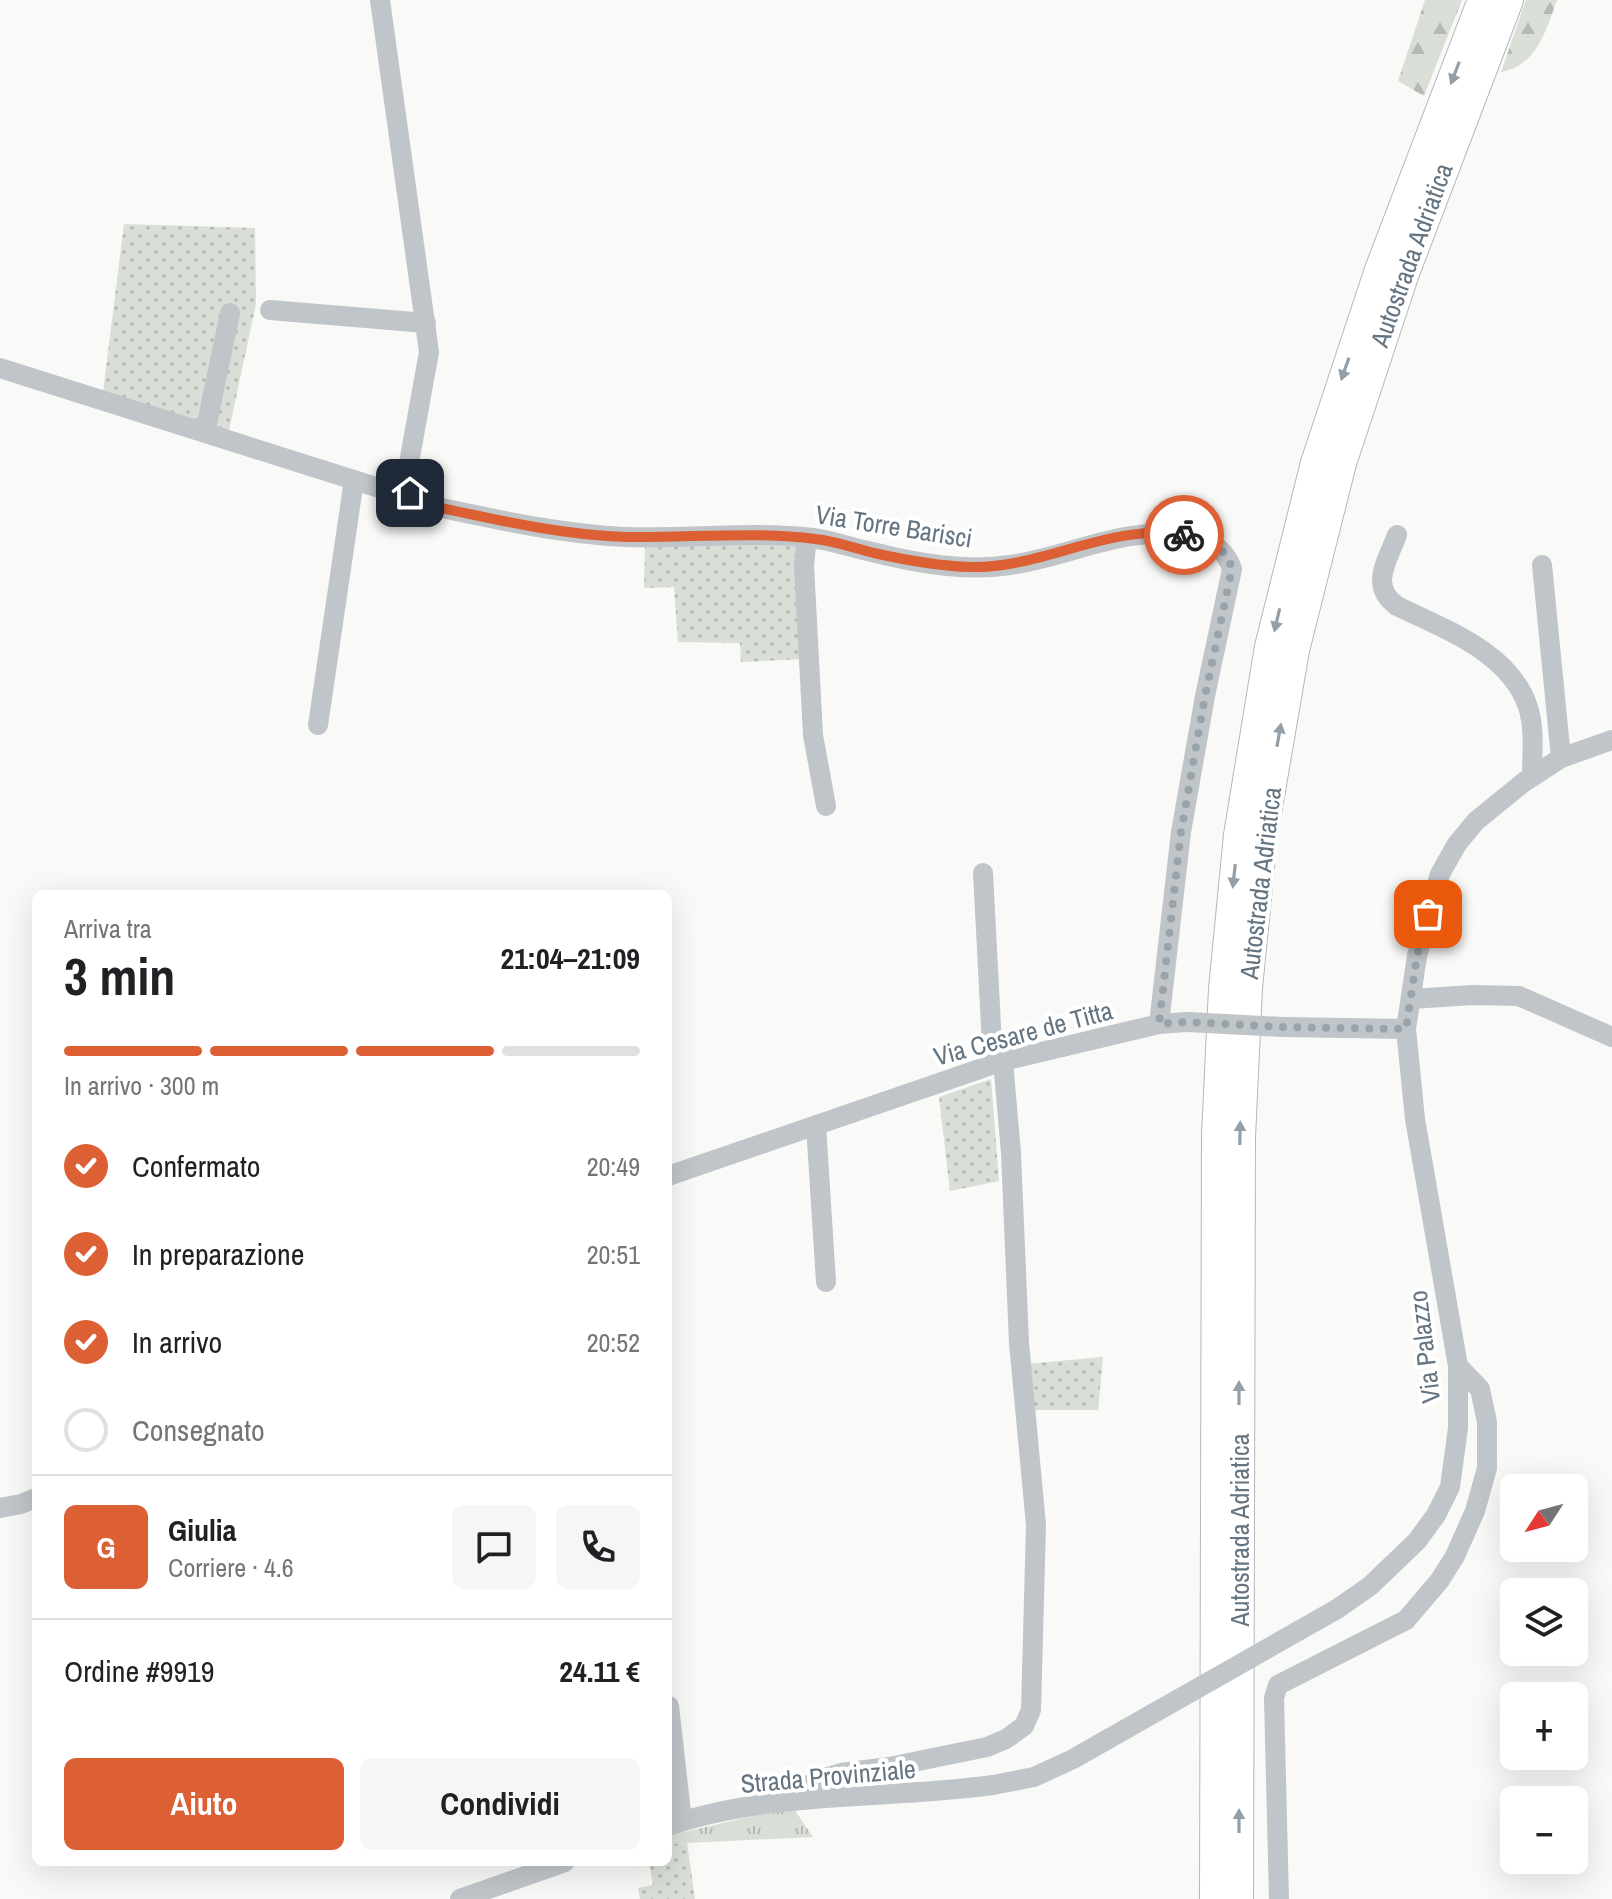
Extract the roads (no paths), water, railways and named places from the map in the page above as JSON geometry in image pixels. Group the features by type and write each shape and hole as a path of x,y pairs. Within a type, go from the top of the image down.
{"highway":[{"name":"Autostrada Adriatica","path":"1215,1899 1217,1149 1224,989 1239,835 1270,647 1316,463 1385,256 1483,0"},
{"name":"Autostrada Adriatica","path":"1238,1899 1240,1137 1247,988 1262,837 1294,650 1341,463 1404,273 1508,0"}],"street":[{"path":"380,0 429,352 407,474 410,493"},
{"path":"270,310 426,323"},
{"path":"205,433 230,313"},
{"name":"Via Torre Barisci","path":"0,368 395,493 410,493 423,504 577,532 623,537 777,535 807,538 928,564 971,567 1011,565 1113,537 1163,532 1201,539 1217,546 1228,556 1232,569 1181,832 1159,1024"},
{"path":"318,725 354,480"},
{"path":"1397,535 1381,580 1381,590 1397,606 1465,639 1496,662 1515,685 1527,706 1533,736 1532,776"},
{"path":"807,538 804,565 813,735 826,806"},
{"path":"1542,565 1561,758"},
{"name":"Via Palazzo","path":"993,1785 1034,1777 1073,1759 1337,1609 1394,1564 1417,1541 1436,1515 1450,1487 1458,1428 1458,1366 1415,1119 1406,1029 1417,956 1440,874 1457,844 1476,821 1532,776 1561,758 1612,740"},
{"path":"795,1800 814,1781 827,1777 987,1747 1006,1739 1024,1726 1031,1710 1036,1525 1019,1343 1011,1153 998,1063 983,873"},
{"path":"1411,999 1519,996 1612,1037"},
{"name":"Via Cesare de Titta","path":"672,1175 998,1063 1159,1024 1187,1022 1406,1029"},
{"path":"816,1125 826,1282"},
{"path":"1279,1899 1274,1698 1278,1685 1406,1620 1440,1580 1455,1556 1475,1511 1487,1468 1487,1422 1480,1389 1458,1366"},
{"path":"0,1508 32,1500"},
{"path":"672,1765 675,1824"},
{"name":"Strada Provinziale","path":"675,1824 795,1800 937,1793 993,1785"},
{"path":"460,1899 554,1866"}]}
